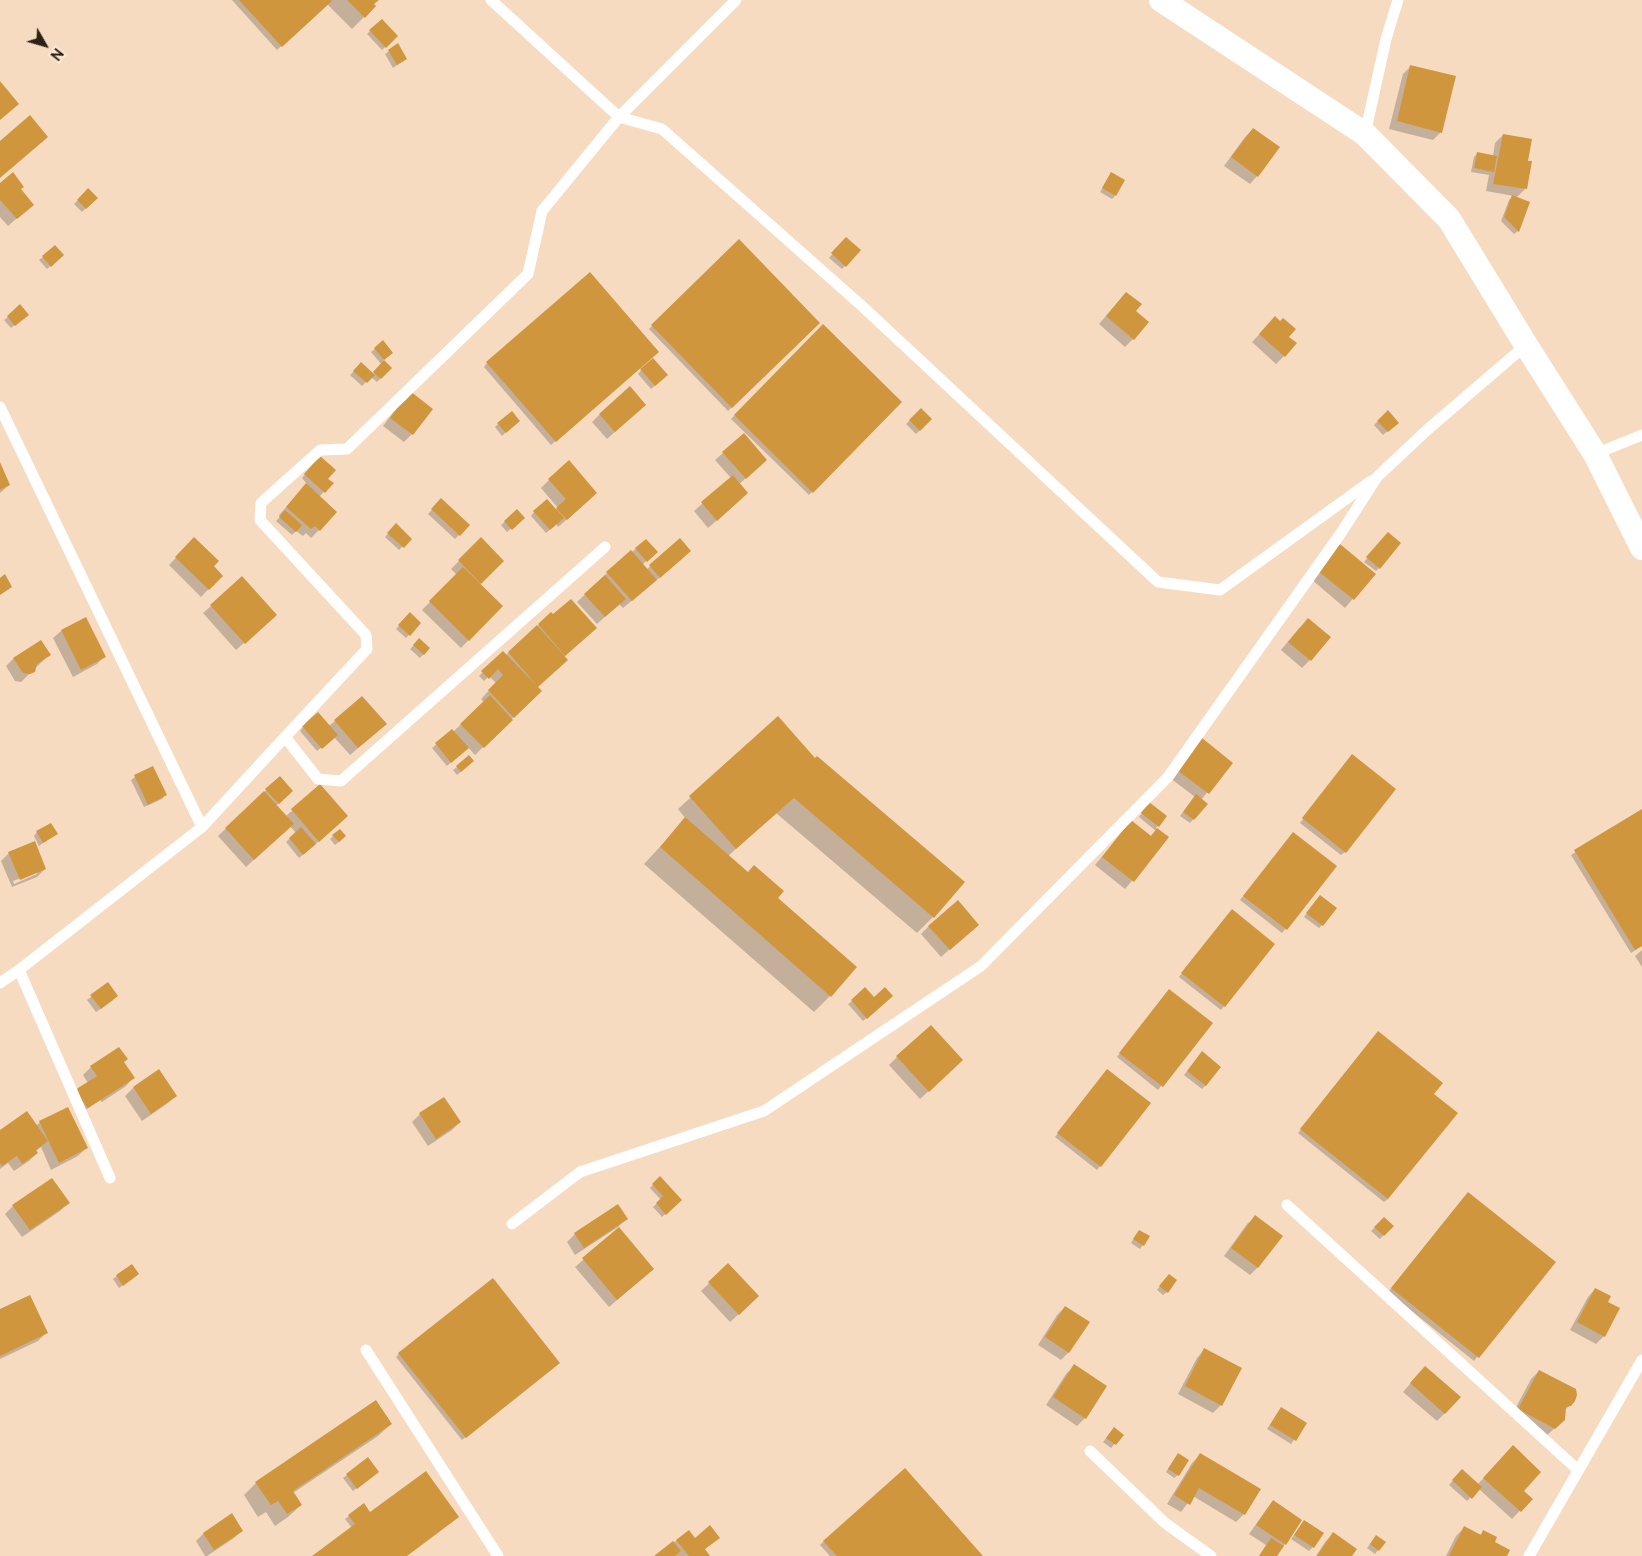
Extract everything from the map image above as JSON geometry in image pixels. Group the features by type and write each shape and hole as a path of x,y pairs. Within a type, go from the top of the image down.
{"street":[{"path":"1161,0 1365,134 1449,219 1595,454 1642,548"}],"lane":[{"path":"491,0 620,117 662,129 862,306 1158,582 1220,590 1377,477 1426,430 1526,345"},
{"path":"0,983 202,827 367,649 366,635 260,520 261,503 320,450 347,449 528,274 542,210 620,117 736,0"},
{"path":"1365,134 1386,39 1398,0"},
{"path":"0,407 202,827"},
{"path":"1595,454 1642,435"},
{"path":"512,1224 580,1172 764,1111 980,966 1168,778 1341,533 1377,477"},
{"path":"285,737 318,779 341,781 605,547"},
{"path":"19,970 110,1178"},
{"path":"1287,1205 1578,1470"},
{"path":"366,1350 498,1556"},
{"path":"1529,1556 1642,1360"},
{"path":"1090,1451 1165,1523 1211,1556"}],"building":[{"path":"239,0 331,0 332,1 282,47"},
{"path":"347,0 379,0 365,18"},
{"path":"382,19 398,36 386,48 369,30"},
{"path":"398,43 407,59 397,65 388,50"},
{"path":"1410,65 1456,76 1442,133 1397,121"},
{"path":"0,81 19,104 0,120"},
{"path":"30,115 48,137 0,178 0,141"},
{"path":"1253,128 1280,147 1258,177 1231,157"},
{"path":"1503,134 1532,139 1528,161 1532,161 1527,189 1493,184"},
{"path":"1477,152 1497,156 1494,172 1474,168"},
{"path":"13,172 24,187 21,189 34,205 17,219 0,200 0,183"},
{"path":"1111,172 1125,180 1116,196 1102,188"},
{"path":"88,188 98,198 86,209 77,200"},
{"path":"1512,195 1530,202 1519,232 1504,217"},
{"path":"846,237 861,250 846,267 831,253"},
{"path":"739,239 820,323 732,408 651,325"},
{"path":"55,245 64,255 51,267 42,256"},
{"path":"590,272 659,352 556,442 486,362"},
{"path":"1126,292 1142,304 1136,311 1149,322 1134,340 1106,316"},
{"path":"20,304 29,315 15,326 7,316"},
{"path":"1275,316 1280,321 1283,318 1296,329 1289,337 1297,343 1285,357 1259,334"},
{"path":"823,324 902,402 813,493 734,415"},
{"path":"383,340 393,353 384,360 374,348"},
{"path":"653,358 668,375 655,386 640,369"},
{"path":"384,360 392,368 381,379 373,372"},
{"path":"361,362 375,375 367,383 353,371"},
{"path":"630,386 646,405 615,432 599,414"},
{"path":"410,391 433,409 413,435 390,418"},
{"path":"921,408 932,419 920,431 909,420"},
{"path":"1388,410 1399,423 1388,432 1377,421"},
{"path":"512,411 520,421 506,433 497,423"},
{"path":"744,433 767,460 746,479 722,452"},
{"path":"320,456 336,470 328,479 334,483 325,493 304,474"},
{"path":"569,460 597,493 567,520 556,508 566,499 548,479"},
{"path":"0,462 10,485 0,490"},
{"path":"733,475 748,493 717,521 701,502"},
{"path":"306,483 337,512 320,531 315,526 311,529 286,507"},
{"path":"441,498 470,525 460,536 431,509"},
{"path":"547,499 564,518 550,530 533,511"},
{"path":"517,509 525,518 512,530 504,521"},
{"path":"285,510 302,525 296,532 279,517"},
{"path":"396,523 412,539 404,548 387,533"},
{"path":"1388,532 1401,543 1380,569 1366,557"},
{"path":"194,537 219,561 214,566 223,576 209,590 175,557"},
{"path":"481,537 504,561 481,584 458,560"},
{"path":"680,538 691,551 660,578 649,565"},
{"path":"646,539 658,552 647,562 635,548"},
{"path":"1340,544 1376,574 1354,600 1318,571"},
{"path":"631,550 657,580 632,601 606,572"},
{"path":"463,567 503,606 469,641 429,601"},
{"path":"5,574 12,587 0,595 0,578"},
{"path":"605,575 626,599 605,617 584,594"},
{"path":"242,576 277,615 245,644 210,605"},
{"path":"571,599 597,628 565,656 538,624 551,612 553,614"},
{"path":"410,612 421,623 410,636 398,625"},
{"path":"86,617 106,657 81,670 61,630"},
{"path":"1308,618 1331,637 1311,661 1288,642"},
{"path":"537,625 568,660 538,687 508,652"},
{"path":"419,638 430,648 424,655 413,645"},
{"path":"41,640 51,655 37,664 35,672 30,674 23,673 13,658"},
{"path":"503,651 542,691 514,718 488,690 503,675 498,669 489,679 481,671"},
{"path":"490,695 513,720 484,748 460,724"},
{"path":"362,696 387,724 358,748 334,720"},
{"path":"318,712 338,735 322,749 302,726"},
{"path":"778,716 815,758 817,756 965,882 934,918 794,798 736,849 689,796"},
{"path":"452,729 469,748 451,763 435,743"},
{"path":"1202,738 1233,763 1209,794 1177,770"},
{"path":"1352,754 1396,789 1346,853 1302,818"},
{"path":"469,755 474,761 461,772 456,766"},
{"path":"153,766 167,795 148,805 134,775"},
{"path":"280,776 293,791 279,804 265,789"},
{"path":"320,784 348,816 319,842 291,809"},
{"path":"264,791 294,824 254,860 225,828"},
{"path":"1196,794 1208,804 1194,820 1183,812"},
{"path":"1149,802 1167,816 1159,827 1141,813"},
{"path":"1642,809 1642,946 1635,950 1574,850"},
{"path":"685,817 748,872 754,865 784,891 778,898 857,967 831,997 660,847"},
{"path":"1131,820 1151,836 1157,828 1169,837 1134,882 1102,857"},
{"path":"51,823 58,834 43,843 36,831"},
{"path":"301,827 316,844 303,855 289,838"},
{"path":"340,829 346,836 339,842 332,835"},
{"path":"1293,832 1337,866 1287,930 1243,896"},
{"path":"35,841 46,869 20,880 8,852"},
{"path":"1320,895 1337,908 1323,926 1306,913"},
{"path":"958,900 979,925 950,950 928,926"},
{"path":"1232,909 1275,944 1225,1007 1181,973"},
{"path":"108,982 118,996 101,1009 90,995"},
{"path":"865,987 874,997 885,987 893,996 867,1019 851,1000"},
{"path":"1169,989 1213,1023 1163,1087 1119,1053"},
{"path":"931,1025 963,1060 929,1092 896,1056"},
{"path":"1378,1031 1443,1083 1434,1094 1458,1113 1388,1199 1300,1129"},
{"path":"119,1047 128,1059 124,1062 135,1078 88,1108 75,1090 97,1076 90,1066"},
{"path":"1202,1051 1221,1067 1206,1086 1187,1071"},
{"path":"159,1069 177,1096 151,1114 133,1087"},
{"path":"1107,1069 1151,1103 1101,1167 1057,1133"},
{"path":"444,1097 461,1122 436,1139 419,1113"},
{"path":"68,1107 88,1148 59,1163 39,1121"},
{"path":"27,1111 48,1141 36,1150 38,1153 22,1164 17,1156 2,1166 0,1163 0,1130"},
{"path":"660,1176 682,1200 666,1215 656,1203 663,1196 652,1184"},
{"path":"52,1178 70,1203 30,1230 12,1205"},
{"path":"1468,1192 1556,1262 1479,1358 1391,1288"},
{"path":"618,1204 628,1219 584,1248 574,1233"},
{"path":"1255,1215 1283,1236 1258,1268 1231,1248"},
{"path":"1384,1217 1394,1226 1384,1236 1374,1227"},
{"path":"619,1227 654,1269 617,1300 582,1258"},
{"path":"1139,1230 1150,1236 1144,1246 1133,1239"},
{"path":"728,1263 759,1296 739,1315 708,1282"},
{"path":"132,1264 139,1274 123,1286 116,1275"},
{"path":"1169,1274 1177,1280 1168,1293 1159,1286"},
{"path":"493,1278 560,1363 466,1438 398,1353"},
{"path":"1595,1288 1611,1296 1608,1302 1620,1308 1605,1337 1577,1322"},
{"path":"30,1295 48,1333 0,1356 0,1309"},
{"path":"1065,1306 1090,1322 1069,1353 1045,1337"},
{"path":"1204,1348 1242,1368 1222,1406 1185,1386"},
{"path":"1074,1364 1107,1386 1086,1419 1053,1397"},
{"path":"1425,1366 1461,1397 1445,1414 1410,1383"},
{"path":"1539,1370 1576,1389 1575,1401 1571,1406 1566,1407 1565,1420 1555,1429 1518,1409"},
{"path":"376,1400 392,1424 293,1491 302,1505 287,1514 278,1501 271,1505 255,1482"},
{"path":"1281,1407 1307,1423 1296,1441 1270,1425"},
{"path":"1114,1427 1124,1435 1116,1445 1106,1438"},
{"path":"1513,1445 1541,1472 1524,1491 1533,1499 1521,1512 1483,1478"},
{"path":"1178,1453 1189,1460 1179,1476 1168,1469"},
{"path":"1200,1453 1261,1489 1245,1515 1199,1488 1190,1505 1174,1495"},
{"path":"368,1457 379,1472 357,1489 346,1474"},
{"path":"905,1468 983,1556 837,1556 823,1541"},
{"path":"1462,1469 1482,1487 1472,1499 1452,1480"},
{"path":"426,1471 459,1517 407,1556 312,1556 355,1524 348,1515 364,1503 370,1512"},
{"path":"1273,1500 1302,1520 1286,1545 1256,1525"},
{"path":"232,1513 243,1531 214,1550 203,1533"},
{"path":"1304,1520 1324,1533 1314,1548 1294,1535"},
{"path":"710,1525 720,1538 705,1549 710,1556 689,1556 676,1540 689,1530 695,1538"},
{"path":"1464,1526 1481,1535 1483,1530 1497,1537 1495,1542 1510,1550 1507,1556 1449,1556"},
{"path":"1333,1532 1357,1549 1352,1556 1317,1556"},
{"path":"1376,1535 1386,1542 1379,1551 1370,1544"},
{"path":"1271,1538 1284,1546 1277,1556 1259,1556"},
{"path":"673,1541 681,1551 675,1556 654,1556"}]}
